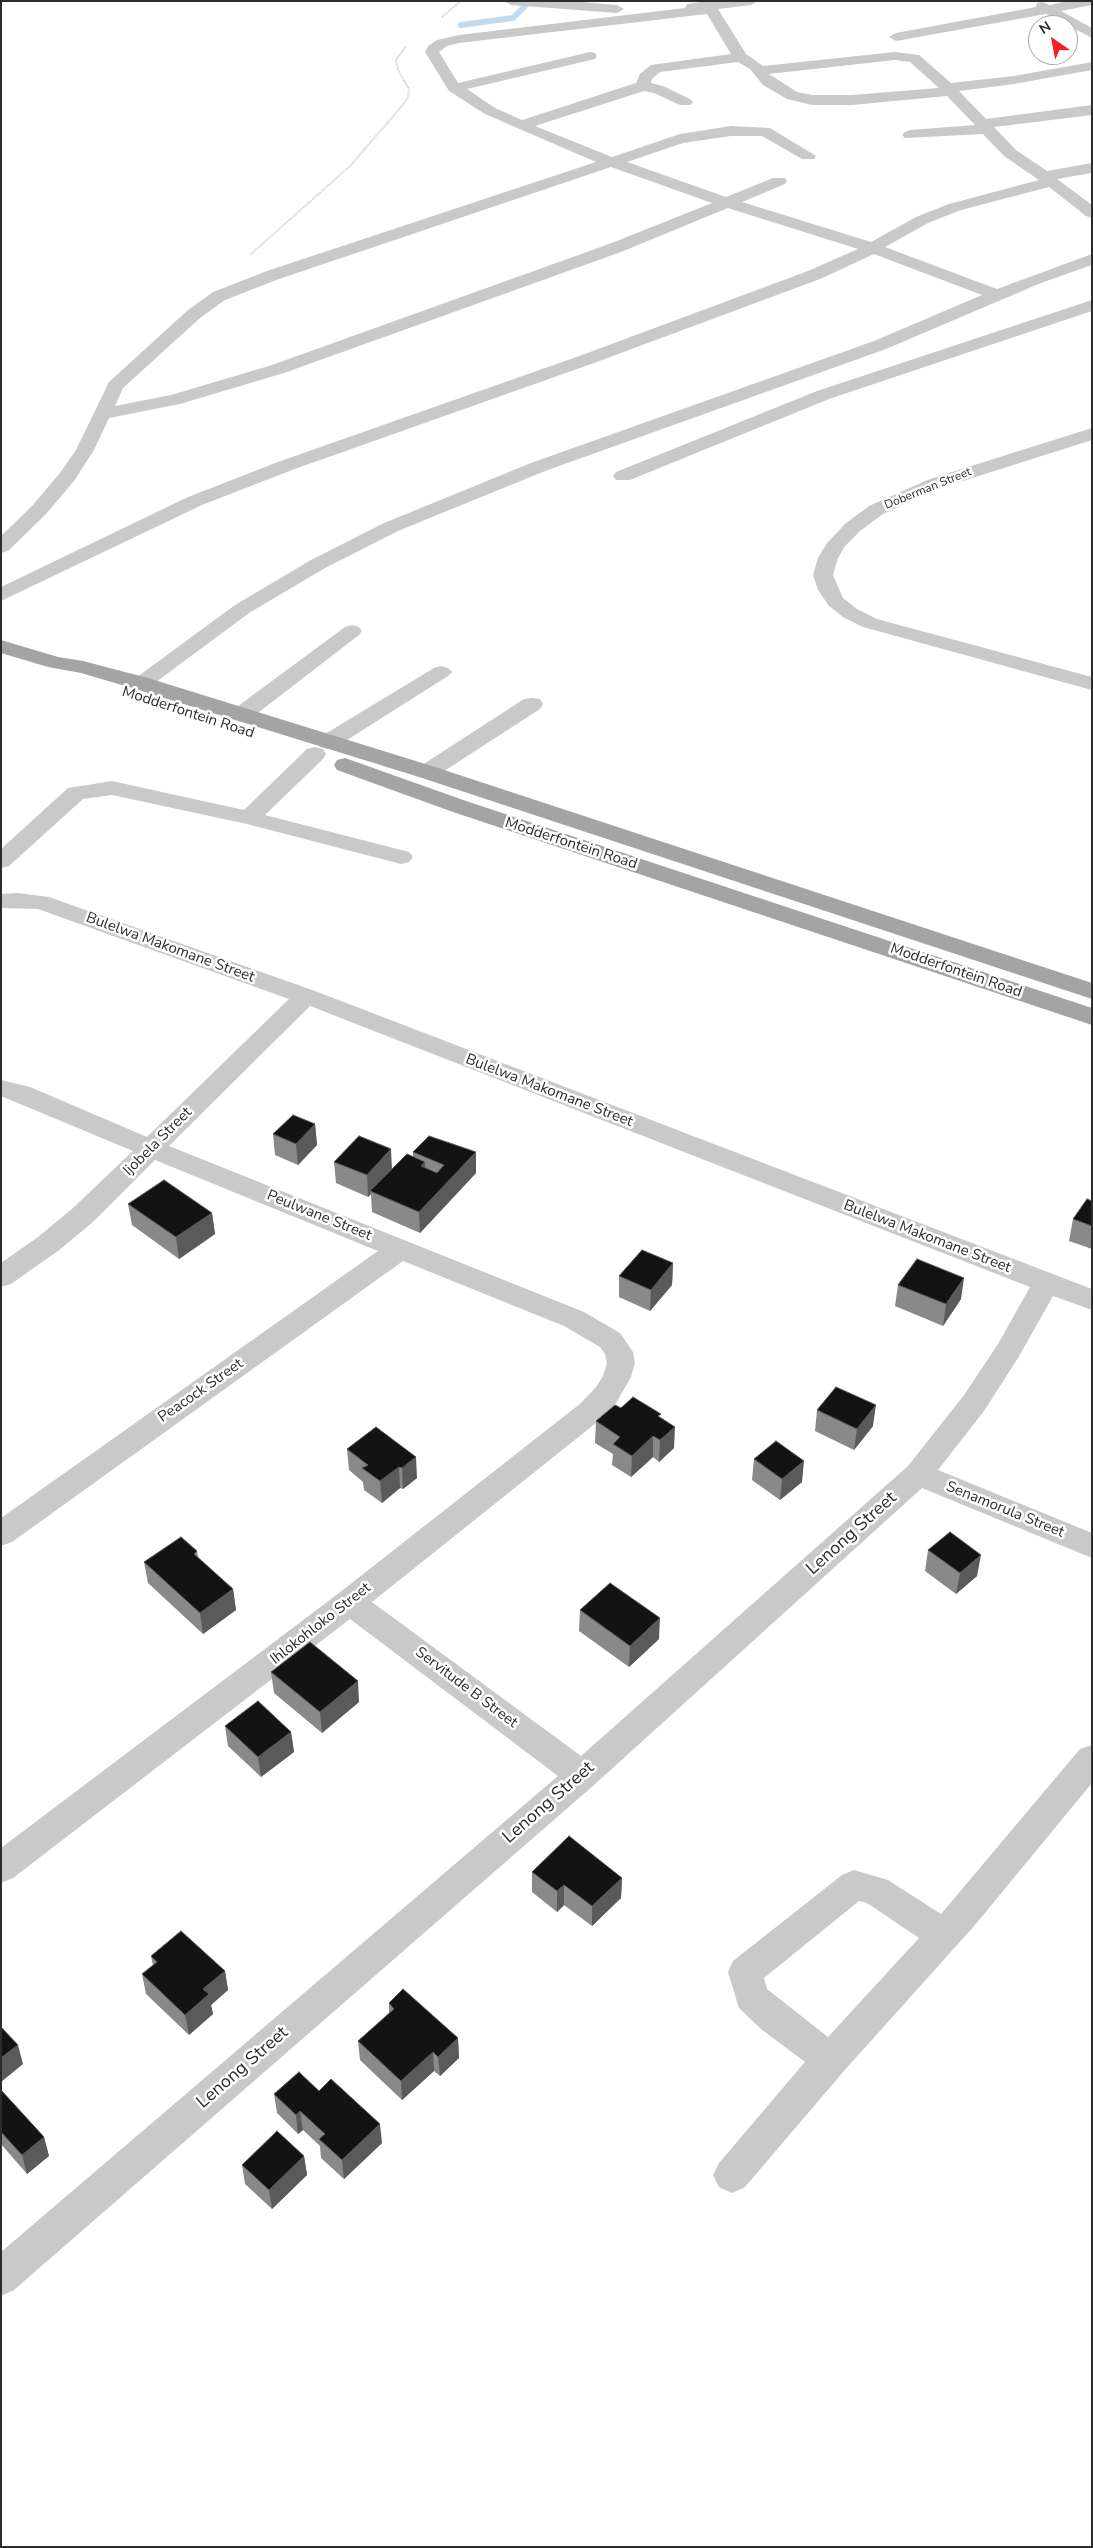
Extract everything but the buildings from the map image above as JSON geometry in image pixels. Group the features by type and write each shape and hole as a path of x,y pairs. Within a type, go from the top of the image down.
{"main road":[{"name":"Modderfontein Road","path":"1,646 54,663 83,667 140,683 242,714 461,807 1092,1017"},
{"name":"Modderfontein Road","path":"54,663 73,675 118,691 321,748 428,772 1092,991"}],"street":[{"path":"511,1 615,8 710,8"},
{"path":"751,1 442,43 433,49 432,52 454,88 490,111 521,125 613,162 729,202 873,248 997,295"},
{"path":"1034,1 1092,34"},
{"path":"896,37 1092,1"},
{"path":"710,8 740,57 759,71 768,82 785,93 812,100 852,100 950,89 1092,66"},
{"path":"454,88 590,56"},
{"path":"759,71 910,56 918,60 950,89 1010,153 1092,213"},
{"path":"643,86 645,77 656,68 740,57"},
{"path":"521,125 643,86 658,89 685,102"},
{"path":"910,135 985,127 1092,110"},
{"path":"1,547 39,510 67,477 85,450 115,386 194,314 219,296 273,274 680,139 745,130 772,133 808,156"},
{"path":"1,595 195,501 285,466 588,359 814,275 873,248 892,235 955,206 1092,168"},
{"path":"102,414 174,400 278,369 522,283 779,181"},
{"path":"140,683 242,610 318,564 391,527 546,464 880,345 997,295 1092,259"},
{"path":"623,476 823,395 1092,305"},
{"name":"Doberman Street","path":"1092,434 937,483 876,510 853,527 837,543 828,558 823,575 828,590 836,602 850,613 894,631 1092,684"},
{"path":"242,714 352,631"},
{"path":"249,818 321,748 441,672"},
{"path":"428,772 532,704"},
{"path":"1,861 76,793 112,788 249,818 402,857"},
{"name":"Bulelwa Makomane Street","path":"1,901 41,902 306,996 1092,1300"},
{"name":"Ijobela Street","path":"1,1276 48,1244 83,1215 306,996"},
{"name":"Peulwane Street","path":"1,1088 20,1093 152,1149 596,1330 610,1340 619,1352 621,1363"},
{"name":"Peacock Street","path":"1,1534 400,1249"},
{"name":"Lenong Street","path":"1,2277 582,1775 918,1474 974,1403 1008,1351 1046,1283"},
{"name":"Ihlokohloko Street","path":"1,1868 350,1602 591,1411 606,1395 617,1377 621,1363"},
{"name":"Senamorula Street","path":"918,1474 1092,1546"},
{"name":"Servitude B Street","path":"350,1602 582,1775"},
{"path":"732,2176 830,2060 944,1935 1092,1759"},
{"path":"830,2060 774,2018 751,1997 745,1972 854,1885 876,1891 944,1935"}],"path":[{"path":"440,18 461,1"},
{"path":"219,296 224,278 350,166 402,106 408,97 409,89 398,70 396,60 400,52 412,41"}],"waterway":[{"path":"461,25 513,18 530,1"}]}
